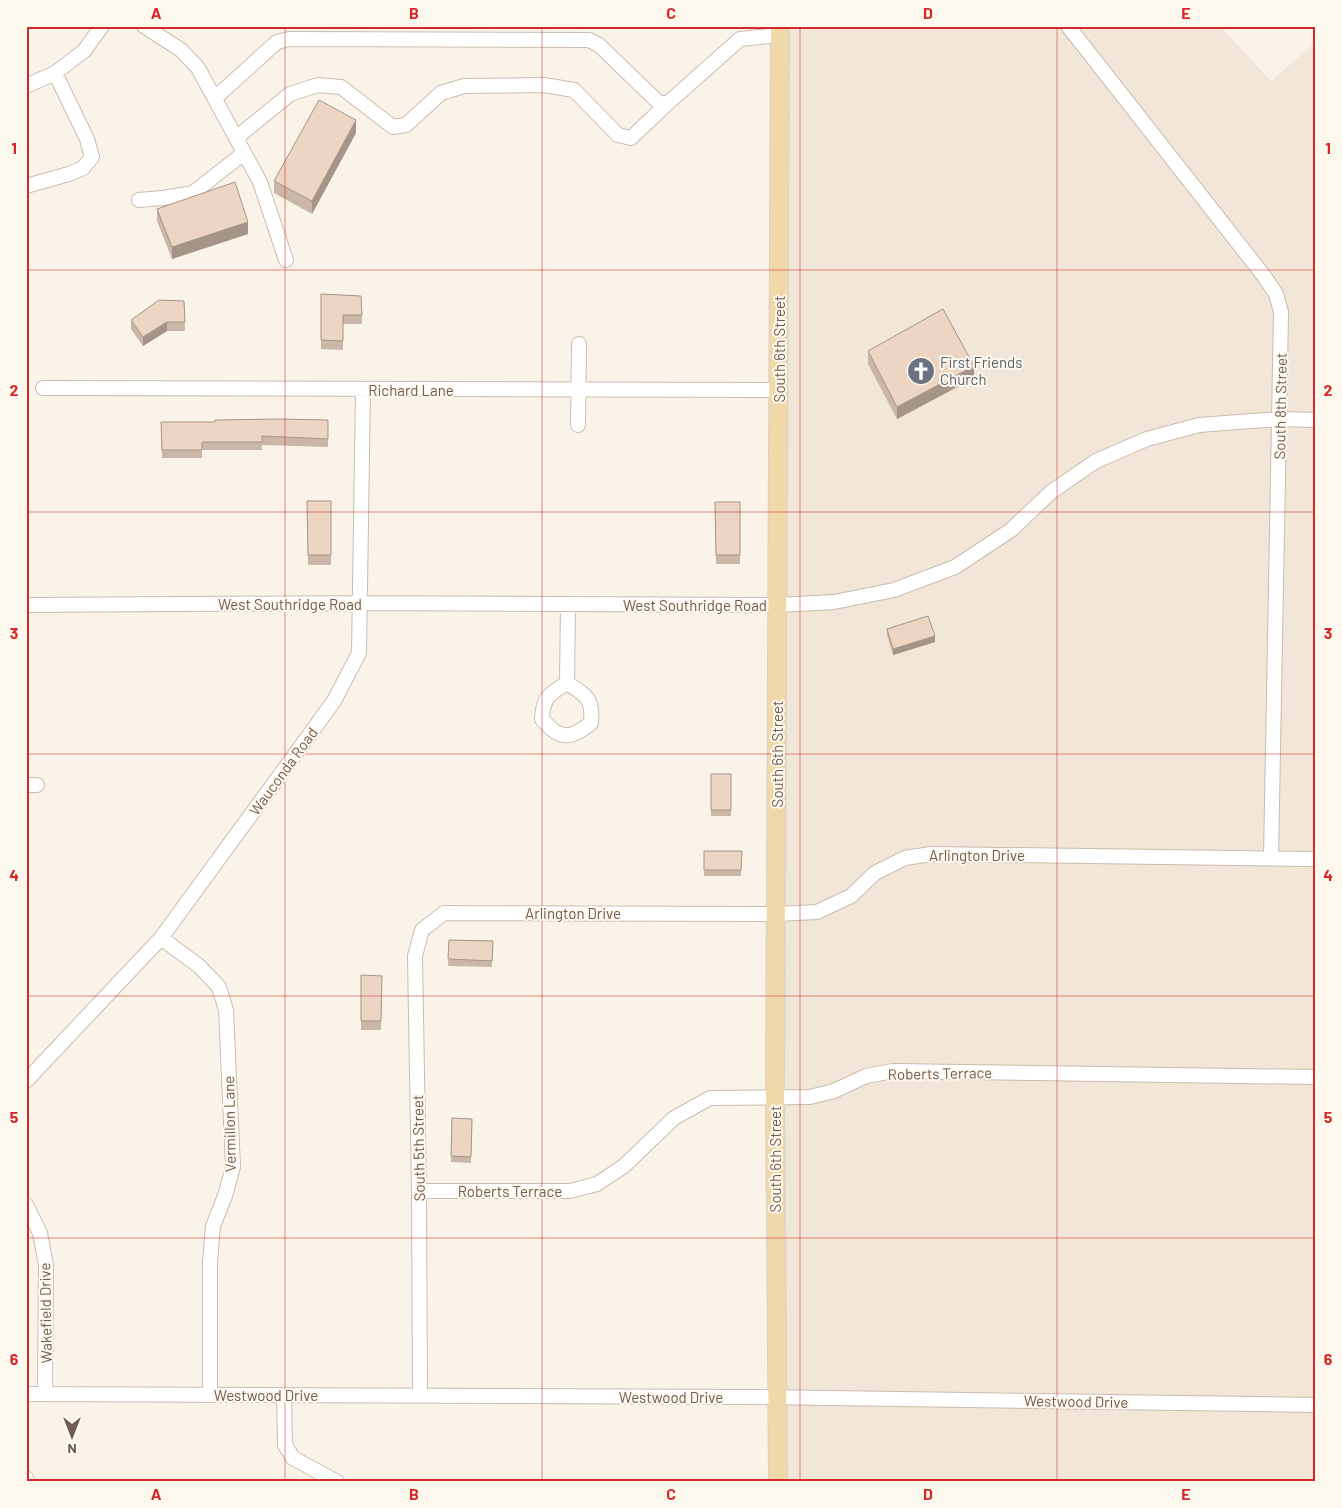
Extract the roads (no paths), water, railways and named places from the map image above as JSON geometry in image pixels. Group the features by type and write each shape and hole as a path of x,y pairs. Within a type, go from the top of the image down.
{"main road":[{"name":"South 6th Street","path":"778,1482 775,1096 780,30"}],"street":[{"path":"26,86 55,73 84,51 102,26"},
{"path":"144,26 182,50 198,68 260,182 286,260"},
{"name":"South 8th Street","path":"1068,26 1264,276 1276,294 1281,312 1272,858"},
{"path":"236,138 290,94 318,85 341,87 393,127 406,125 441,93 464,86 544,85 574,90 618,135 630,138 740,39 780,30"},
{"path":"215,98 277,42 289,39 589,40 599,45 660,104 669,102"},
{"path":"26,186 69,174 83,168 92,156 87,139 55,73"},
{"path":"139,200 193,193 244,153"},
{"path":"578,425 579,344"},
{"name":"Richard Lane","path":"43,388 778,390"},
{"name":"Wauconda Road","path":"26,1082 161,938 334,700 359,653 363,390"},
{"name":"West Southridge Road","path":"26,605 360,603 778,605 834,602 894,590 955,567 1011,530 1051,492 1096,461 1147,439 1199,425 1280,419 1316,420"},
{"path":"567,683 568,605"},
{"name":"Arlington Drive","path":"444,913 776,914 818,912 850,896 875,874 905,858 932,854 1316,859"},
{"name":"South 5th Street","path":"420,1395 415,956 422,930 444,913"},
{"name":"Vermillon Lane","path":"161,938 199,966 219,986 226,1010 233,1167 225,1196 213,1226 210,1262 210,1395"},
{"name":"Roberts Terrace","path":"419,1191 570,1191 597,1184 624,1166 674,1118 710,1098 810,1097 834,1092 866,1076 893,1071 1316,1076"},
{"name":"Wakefield Drive","path":"26,1205 40,1233 46,1265 45,1394"},
{"name":"Westwood Drive","path":"26,1394 420,1395 1316,1404"},
{"path":"284,1396 285,1445 293,1458 337,1482"}],"place":[{"name":"First Friends Church","path":"921,371"}]}
